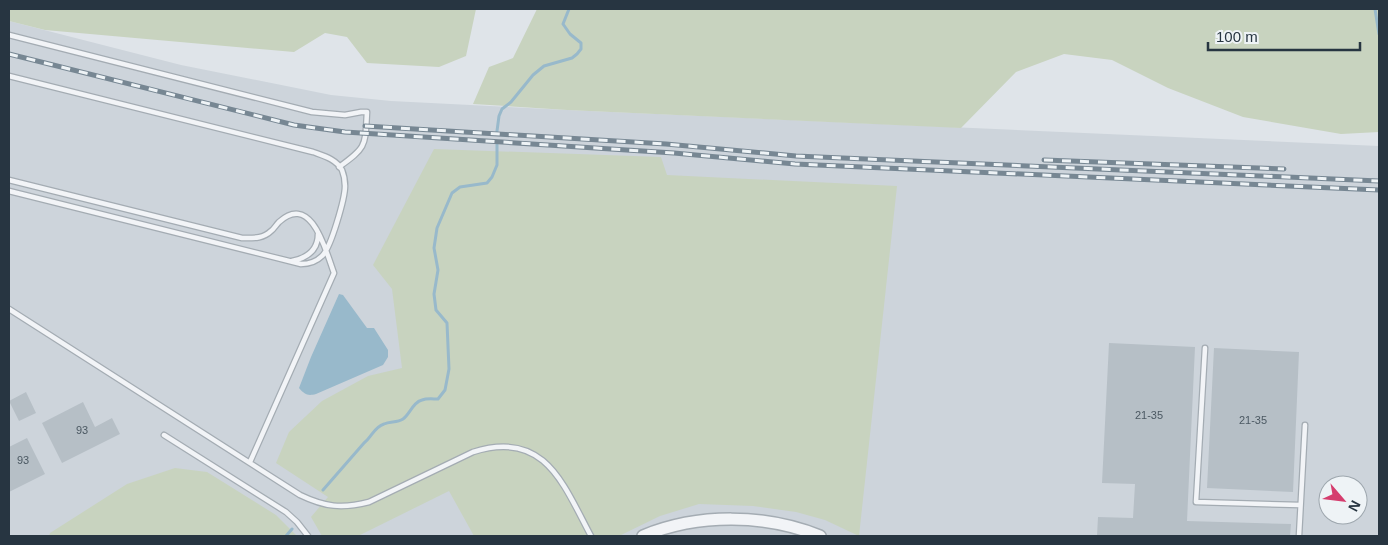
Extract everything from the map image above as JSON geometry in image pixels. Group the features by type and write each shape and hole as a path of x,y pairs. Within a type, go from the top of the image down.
{"street":[{"path":"643,536 658,530 691,523 737,519 775,523 820,536"}],"lane":[{"path":"9,35 312,112 345,115 368,112 363,147 355,156 339,167"},
{"path":"9,76 326,156 343,171 345,187 326,252 315,262 308,264 289,262 9,191"},
{"path":"9,180 242,238 256,239 264,236 286,217 295,214 312,221 317,228 334,273 250,462"},
{"path":"289,262 301,259 314,249 319,235 317,228"},
{"path":"9,309 300,495 325,505 339,507 368,502 473,452 489,447 514,447 526,450 537,456 557,475 591,536"},
{"path":"1205,348 1196,502 1300,505"},
{"path":"1299,536 1305,425"},
{"path":"164,435 286,512 308,536"}],"shaded area":[{"path":"9,21 181,65 331,95 391,101 1379,146 1379,536 9,536"}],"green space":[{"path":"9,9 476,9 466,56 439,67 367,63 347,37 325,33 294,52 45,30 9,21"},
{"path":"537,9 1379,9 1379,132 1341,134 1243,117 1168,88 1112,60 1064,54 1016,72 961,128 473,104 489,67 513,58"},
{"path":"434,149 661,157 667,175 897,186 859,536 825,520 796,512 753,506 699,504 660,516 619,536 474,536 449,491 358,536 322,536 311,517 328,497 276,463 289,432 322,401 368,376 402,368 392,289 373,265"},
{"path":"175,468 207,472 276,515 297,536 49,536 50,533 127,484"}],"water":[{"path":"339,294 343,295 367,328 374,328 388,350 388,357 383,365 316,394 307,394 299,388"}],"building":[{"path":"1109,343 1195,347 1187,521 1291,524 1290,536 1097,536 1098,517 1133,518 1135,484 1102,483"},
{"path":"1214,348 1299,352 1293,492 1207,488"},
{"path":"26,392 36,413 19,421 9,401"},
{"path":"83,402 95,427 112,418 120,434 62,463 42,423"},
{"path":"27,438 45,474 9,492 9,447"}],"waterway":[{"path":"497,131 502,109 511,102 533,75 544,66 572,58 581,49 581,43 570,34 563,24 569,9"},
{"path":"1375,9 1379,34"},
{"path":"323,490 378,427 403,419 419,401 438,399 445,390 449,369 447,323 436,310 434,294 438,270 434,248 437,228 452,193 460,187 487,183 492,177 497,165 497,144"},
{"path":"286,536 292,529"}],"railway":[{"path":"9,54 294,125 345,132 674,153 795,164 1379,190"},
{"path":"365,126 666,144 796,156 1379,181"},
{"path":"1044,160 1284,169"}]}
